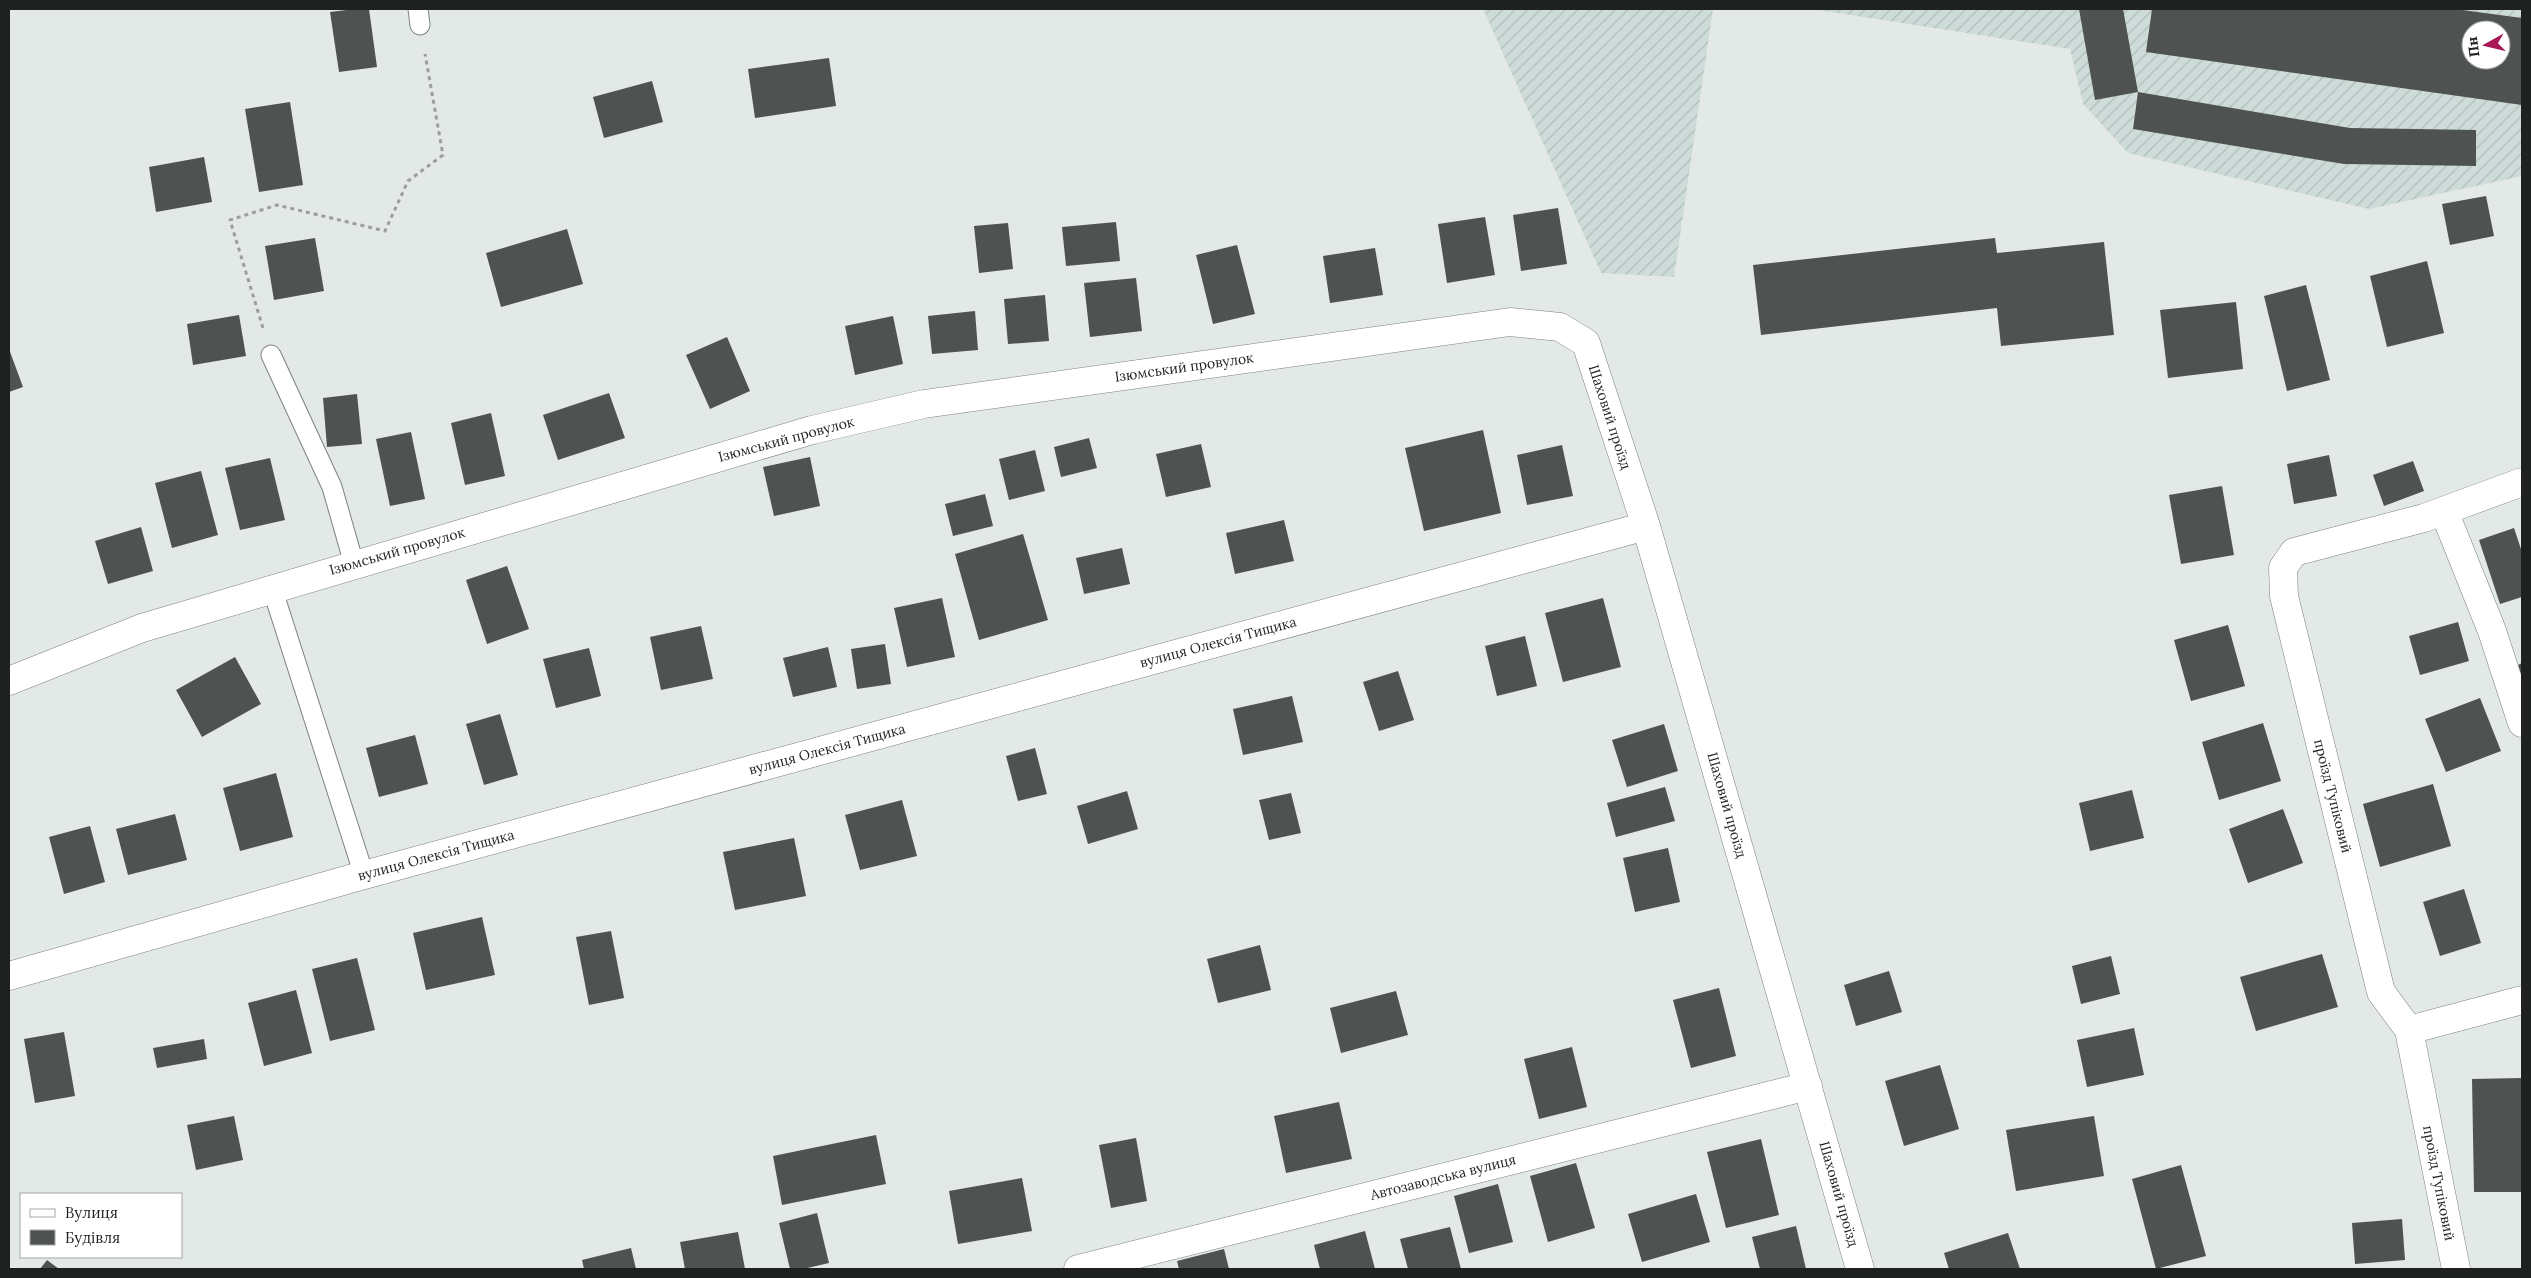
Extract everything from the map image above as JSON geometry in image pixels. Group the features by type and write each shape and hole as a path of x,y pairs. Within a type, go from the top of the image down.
{"street":[{"name":"Ізюмський провулок","path":"9,681 142,628 272,588 812,430 924,404 1510,322 1560,327 1586,343"},
{"name":"Шаховий проїзд","path":"1586,343 1646,526 1860,1269"},
{"name":"проїзд Тупіковий","path":"2456,1269 2409,1030 2381,992 2284,596 2283,568 2294,552 2444,511 2522,482"},
{"path":"2444,511 2492,631 2522,723"},
{"name":"вулиця Олексія Тищика","path":"9,976 364,875 1646,526"},
{"path":"2409,1030 2522,1000"},
{"name":"Автозаводська вулиця","path":"1078,1269 1808,1086"}],"lane":[{"path":"271,355 332,487 354,564"},
{"path":"272,588 364,875"}],"path":[{"path":"271,355 230,220 277,204 385,231 408,181 443,155 419,17"}],"shaded area":[{"path":"1483,9 1713,9 1674,277 1601,273"},
{"path":"1812,9 2522,9 2522,176 2369,209 2128,153 2083,104 2070,49"}],"building":[{"path":"369,9 377,67 339,72 330,12"},
{"path":"2079,9 2123,9 2138,92 2095,100"},
{"path":"2152,9 2455,9 2522,18 2522,105 2146,52"},
{"path":"829,58 836,106 755,118 748,69"},
{"path":"652,81 663,122 604,138 593,97"},
{"path":"2138,92 2350,128 2476,130 2476,166 2344,164 2133,129"},
{"path":"290,102 303,185 259,192 245,109"},
{"path":"204,157 212,202 156,212 149,167"},
{"path":"2486,196 2494,236 2450,245 2442,204"},
{"path":"1558,208 1567,264 1521,271 1513,215"},
{"path":"1485,217 1495,275 1447,283 1438,224"},
{"path":"1116,222 1120,261 1066,266 1062,227"},
{"path":"1008,223 1013,269 979,273 974,226"},
{"path":"567,229 583,284 501,307 486,253"},
{"path":"315,238 324,291 274,300 265,246"},
{"path":"1995,238 1997,253 2104,242 2114,335 2001,346 1997,308 1761,335 1753,265"},
{"path":"1237,245 1255,314 1213,324 1196,255"},
{"path":"1375,248 1383,295 1330,303 1323,256"},
{"path":"2427,261 2444,333 2387,347 2370,276"},
{"path":"1136,278 1142,331 1090,337 1084,283"},
{"path":"2306,285 2330,380 2287,391 2264,296"},
{"path":"1045,295 1049,341 1008,344 1004,299"},
{"path":"2236,302 2243,369 2168,378 2160,310"},
{"path":"975,311 978,350 932,354 928,316"},
{"path":"239,315 246,356 193,365 187,324"},
{"path":"893,316 903,364 855,375 845,326"},
{"path":"727,337 750,391 710,409 686,355"},
{"path":"9,349 23,387 9,392"},
{"path":"609,393 625,438 558,460 543,415"},
{"path":"357,394 362,444 327,447 323,398"},
{"path":"491,413 505,476 465,485 451,423"},
{"path":"1483,430 1501,513 1424,531 1405,448"},
{"path":"411,432 425,499 390,506 376,439"},
{"path":"1089,438 1097,468 1061,477 1054,447"},
{"path":"1201,444 1211,487 1166,497 1156,454"},
{"path":"1562,445 1573,496 1527,505 1517,455"},
{"path":"1035,450 1045,491 1009,500 999,459"},
{"path":"2329,455 2337,496 2294,504 2287,464"},
{"path":"810,457 820,506 774,516 763,467"},
{"path":"270,458 285,520 240,530 225,468"},
{"path":"2413,461 2424,491 2384,506 2373,475"},
{"path":"201,471 218,535 172,548 155,483"},
{"path":"2222,486 2234,555 2181,564 2169,495"},
{"path":"985,494 993,526 953,536 945,504"},
{"path":"1284,520 1294,561 1235,574 1226,533"},
{"path":"141,527 153,571 108,584 95,541"},
{"path":"2514,528 2522,552 2522,597 2500,604 2479,540"},
{"path":"1023,534 1048,620 979,640 955,554"},
{"path":"1122,548 1130,584 1084,594 1076,558"},
{"path":"507,566 529,629 487,644 466,580"},
{"path":"942,598 955,657 907,667 894,608"},
{"path":"1603,598 1621,667 1563,682 1545,613"},
{"path":"2458,622 2469,661 2420,675 2409,636"},
{"path":"2228,625 2245,686 2191,701 2174,640"},
{"path":"701,626 713,679 661,690 650,637"},
{"path":"1525,636 1537,686 1497,696 1485,646"},
{"path":"885,644 891,684 857,689 851,649"},
{"path":"828,647 837,687 793,697 783,658"},
{"path":"589,648 601,696 556,708 543,659"},
{"path":"235,657 261,704 202,737 176,690"},
{"path":"2522,663 2522,678 2518,665"},
{"path":"1398,671 1414,720 1379,731 1363,682"},
{"path":"1292,696 1303,742 1243,755 1233,709"},
{"path":"2480,698 2501,751 2446,772 2425,719"},
{"path":"500,714 518,775 484,785 466,724"},
{"path":"2263,723 2281,781 2219,800 2202,742"},
{"path":"1664,724 1678,771 1627,787 1612,740"},
{"path":"415,735 428,784 379,797 366,748"},
{"path":"1035,748 1047,794 1018,801 1006,756"},
{"path":"276,773 293,837 240,851 223,788"},
{"path":"2433,784 2451,846 2380,867 2363,804"},
{"path":"1665,787 1675,821 1616,837 1607,803"},
{"path":"2132,790 2144,838 2090,851 2079,803"},
{"path":"1127,791 1138,829 1088,844 1077,806"},
{"path":"1291,793 1301,833 1269,840 1259,800"},
{"path":"902,800 917,856 860,870 845,815"},
{"path":"2283,809 2303,863 2248,883 2229,829"},
{"path":"175,814 187,860 128,875 116,829"},
{"path":"90,826 105,882 64,894 49,837"},
{"path":"794,838 806,896 735,910 723,852"},
{"path":"1668,848 1680,902 1635,912 1623,858"},
{"path":"2464,889 2481,943 2440,956 2423,902"},
{"path":"482,917 495,975 426,990 413,933"},
{"path":"611,931 624,998 589,1005 576,937"},
{"path":"1260,945 1271,990 1218,1003 1207,959"},
{"path":"2322,954 2338,1007 2256,1031 2240,977"},
{"path":"2111,956 2120,994 2081,1004 2072,966"},
{"path":"357,958 375,1030 330,1041 312,969"},
{"path":"1889,971 1902,1012 1856,1026 1844,985"},
{"path":"1719,988 1736,1056 1691,1068 1673,1000"},
{"path":"296,990 312,1053 264,1066 248,1003"},
{"path":"1396,991 1408,1035 1341,1053 1330,1008"},
{"path":"2134,1028 2144,1075 2087,1087 2077,1040"},
{"path":"64,1032 75,1096 35,1103 24,1039"},
{"path":"204,1039 207,1059 157,1068 153,1048"},
{"path":"1572,1047 1587,1107 1539,1119 1524,1059"},
{"path":"1940,1065 1959,1129 1904,1146 1885,1081"},
{"path":"2522,1078 2522,1192 2474,1192 2472,1079"},
{"path":"1339,1102 1352,1159 1286,1173 1274,1116"},
{"path":"234,1116 243,1160 196,1170 187,1125"},
{"path":"2094,1116 2104,1176 2016,1191 2006,1130"},
{"path":"876,1135 886,1184 782,1205 773,1156"},
{"path":"1136,1138 1147,1201 1111,1208 1099,1145"},
{"path":"1761,1139 1779,1215 1726,1228 1707,1152"},
{"path":"1576,1163 1595,1228 1548,1242 1530,1176"},
{"path":"2181,1165 2206,1256 2156,1269 2132,1179"},
{"path":"1022,1178 1032,1231 958,1244 949,1191"},
{"path":"1498,1184 1513,1242 1469,1253 1454,1196"},
{"path":"1696,1194 1710,1242 1642,1262 1628,1214"},
{"path":"817,1213 829,1263 803,1269 790,1269 779,1223"},
{"path":"2402,1219 2405,1260 2355,1264 2352,1223"},
{"path":"1796,1226 1806,1269 1760,1269 1752,1237"},
{"path":"1450,1227 1461,1269 1408,1269 1400,1239"},
{"path":"1365,1231 1375,1269 1320,1269 1314,1245"},
{"path":"738,1232 745,1269 685,1269 680,1242"},
{"path":"2008,1233 2020,1269 1949,1269 1944,1253"},
{"path":"631,1248 636,1269 584,1269 582,1260"},
{"path":"1224,1249 1229,1269 1179,1269 1177,1261"},
{"path":"47,1260 59,1269 40,1269"}]}
